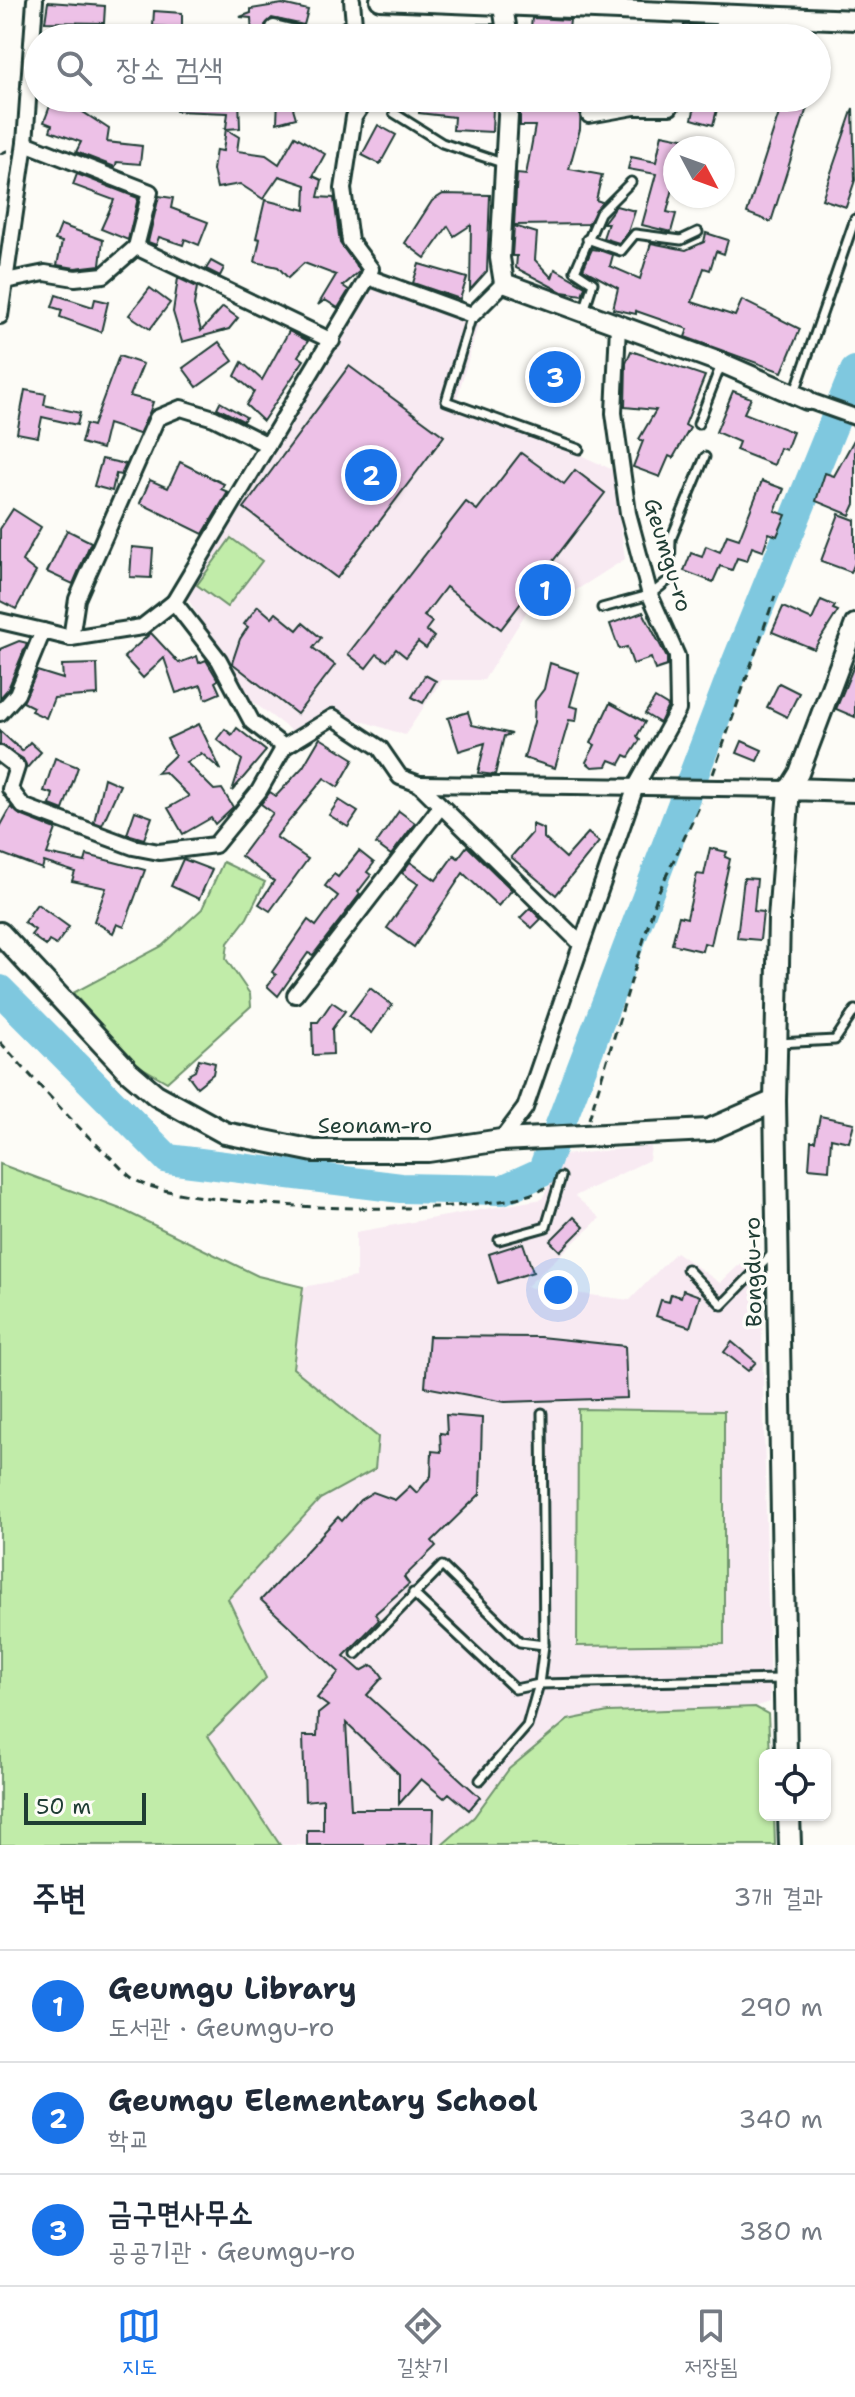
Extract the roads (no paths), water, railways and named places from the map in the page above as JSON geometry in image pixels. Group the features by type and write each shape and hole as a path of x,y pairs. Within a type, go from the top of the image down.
{"main road":[{"path":"789,789 855,791"},
{"name":"Bongdu-ro","path":"786,1749 782,1679 775,1101 779,919 789,789"},
{"name":"Seonam-ro","path":"0,933 128,1071 156,1095 225,1133 314,1151 428,1151 509,1140 709,1130 775,1101"},
{"path":"789,1821 790,1845"}],"street":[{"path":"33,24 35,0"},
{"path":"352,0 356,24"},
{"path":"380,0 502,1 855,20"},
{"path":"502,1 506,24"},
{"path":"724,24 726,14"},
{"path":"0,316 27,112"},
{"path":"0,621 71,638 142,627 174,602 332,341 371,269 350,241 343,189 354,117 357,112"},
{"path":"504,283 500,258 508,112"},
{"path":"589,115 606,112"},
{"path":"5,281 45,273 75,278 104,275 136,247 150,192 25,143"},
{"path":"136,247 332,341"},
{"path":"368,277 472,315 504,283"},
{"path":"504,283 722,363 852,416"},
{"name":"Geumgu-ro","path":"509,1140 525,1108 581,944 640,786 678,710 677,656 650,595 628,513 614,413 618,326"},
{"path":"71,638 77,599 157,418 181,408 214,418 268,445"},
{"path":"174,602 219,660 252,722 284,747"},
{"path":"0,754 17,767 10,789 23,806 133,847 159,852 215,845 259,791 284,747 333,717 380,748 400,777 419,784 789,789 799,773 855,624"},
{"path":"0,713 17,694 43,631"},
{"path":"419,784 581,944"},
{"path":"295,995 441,806"}],"lane":[{"path":"394,113 442,143 505,164"},
{"path":"583,314 593,283 575,271 600,213 631,182"},
{"path":"801,397 855,219"},
{"path":"587,239 621,251 635,234 681,240 698,232"},
{"path":"472,315 446,401 579,449"},
{"path":"698,424 722,363"},
{"path":"602,608 650,595 670,579 671,539 705,457"},
{"path":"776,1043 835,1040 855,1010"},
{"path":"499,1240 546,1227 561,1177"},
{"path":"687,1269 722,1305 777,1250"},
{"path":"480,1780 527,1726 539,1684 544,1645 542,1413"},
{"path":"356,1654 442,1566 520,1642 544,1645"},
{"path":"413,1593 515,1689 539,1684 782,1679"}],"waterway":[{"path":"0,990 168,1159 401,1188 502,1190 542,1172 737,661 855,371"}],"place":[{"name":"금구면사무소","path":"555,377"},
{"name":"Geumgu Elementary School","path":"371,475"},
{"name":"Geumgu Library","path":"545,590"}]}
